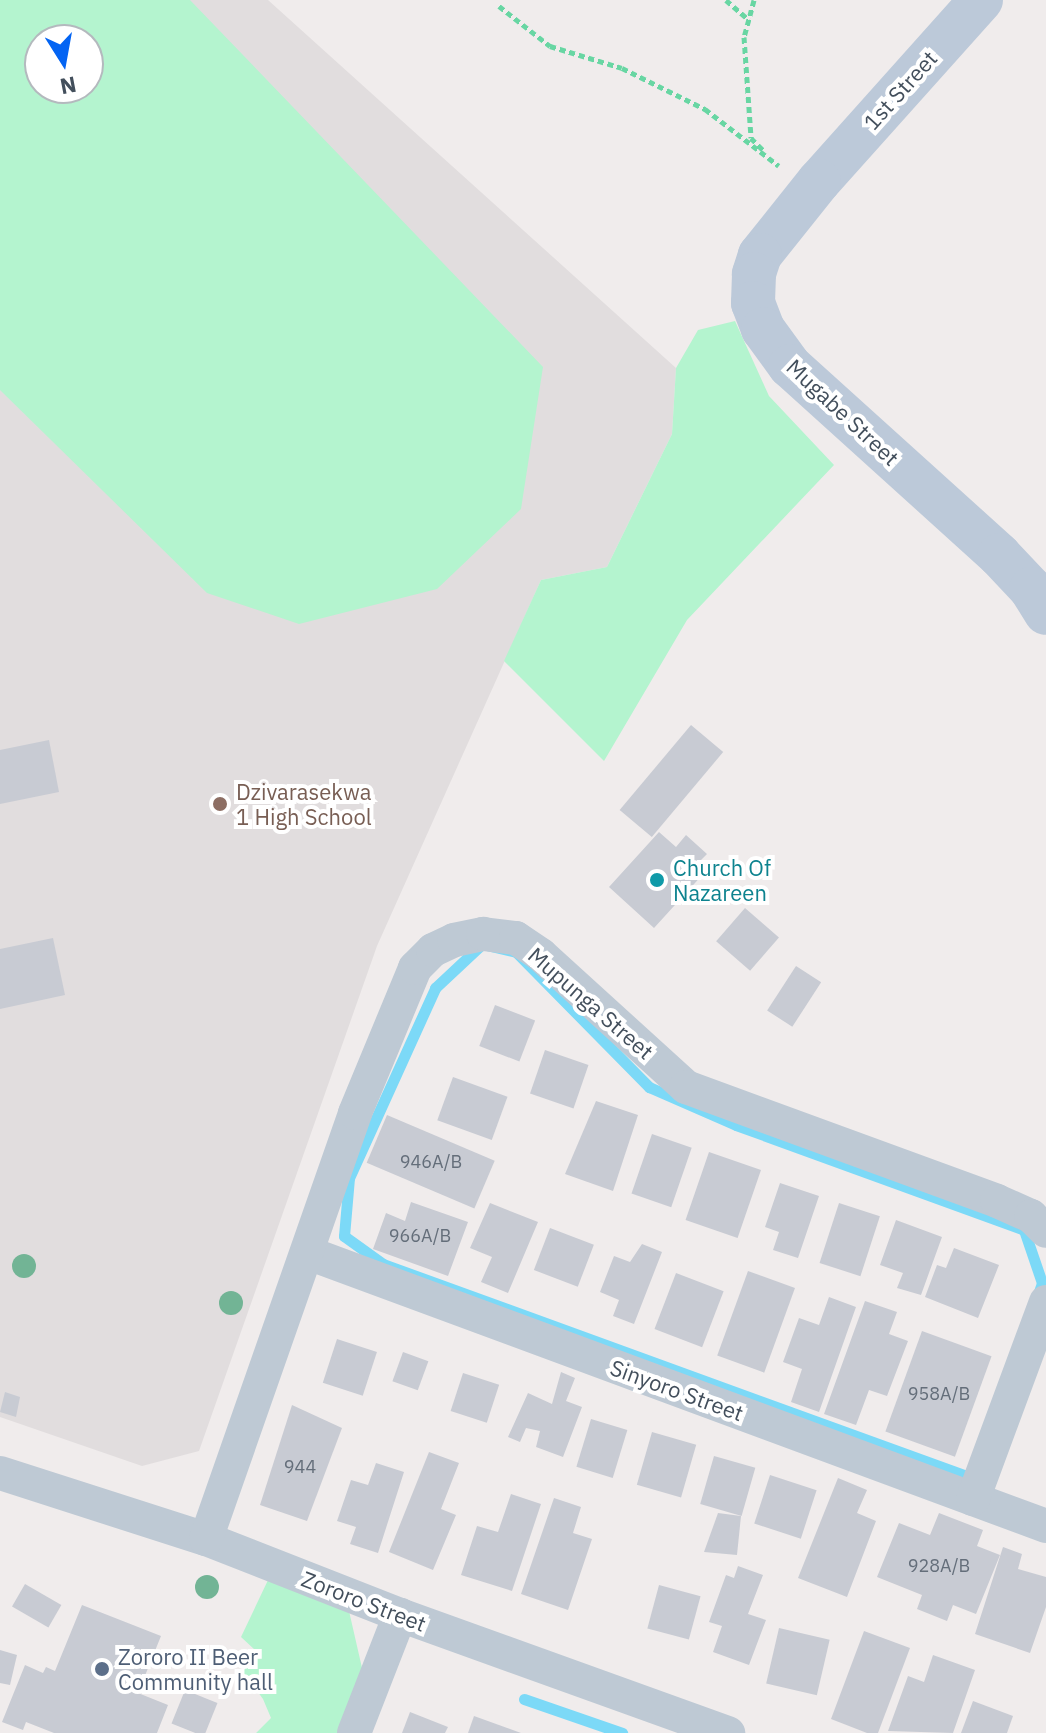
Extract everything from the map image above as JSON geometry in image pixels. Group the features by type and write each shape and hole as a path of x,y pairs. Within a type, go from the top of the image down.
{"street":[{"name":"1st Street","path":"819,181 981,0"},
{"name":"Mugabe Street","path":"819,181 760,255 754,274 753,303 763,329 790,366 999,555 1031,589 1046,613"},
{"name":"Mupunga Street","path":"206,1539 355,1113 415,968 433,950 454,940 483,934 516,938 541,955 686,1087 997,1201 1031,1216 1046,1231"},
{"name":"Sinyoro Street","path":"308,1253 1046,1526"},
{"path":"973,1499 1046,1302"},
{"name":"Zororo Street","path":"0,1473 206,1539 400,1615 728,1733"},
{"path":"354,1733 400,1615"}],"path":[{"path":"726,0 749,20"},
{"path":"499,6 550,46 622,68 705,109 783,169 751,138 744,37 754,0"}],"shaded area":[{"name":"Dzivarasekwa 1 High School","path":"0,0 268,0 676,368 672,434 607,567 541,580 377,946 199,1451 142,1466 0,1417"}],"green space":[{"path":"0,0 190,0 543,367 521,509 437,589 299,624 207,593 0,390"},
{"path":"735,321 769,396 834,465 687,620 604,761 504,661 541,580 607,567 672,434 676,368 698,330"},
{"path":"269,1578 349,1611 365,1681 342,1733 256,1733 271,1718 263,1699 243,1672 255,1650 241,1637"}],"building":[{"path":"691,725 723,752 652,837 620,810"},
{"path":"49,740 59,792 0,804 0,750"},
{"name":"Church Of Nazareen","path":"659,832 676,847 686,835 707,854 696,865 705,872 654,928 609,887"},
{"path":"745,908 779,938 750,971 716,941"},
{"path":"53,938 65,995 0,1009 0,949"},
{"path":"796,966 821,982 792,1027 767,1010"},
{"path":"495,1005 535,1020 519,1061 479,1046"},
{"path":"545,1050 588,1065 574,1108 530,1093"},
{"path":"453,1077 508,1097 492,1140 437,1120"},
{"path":"596,1101 638,1115 613,1191 565,1174"},
{"path":"387,1115 495,1161 474,1209 367,1163"},
{"path":"652,1134 692,1148 671,1207 631,1194"},
{"path":"709,1152 761,1170 738,1238 686,1220"},
{"path":"780,1183 819,1196 798,1258 773,1250 779,1232 765,1227"},
{"path":"411,1202 468,1222 448,1276 373,1249 386,1213 405,1221"},
{"path":"490,1203 538,1222 508,1293 481,1282 492,1257 470,1248"},
{"path":"839,1203 880,1216 860,1276 820,1263"},
{"path":"896,1220 942,1237 921,1295 897,1288 903,1273 880,1265"},
{"path":"550,1228 594,1245 578,1287 534,1270"},
{"path":"642,1244 662,1252 634,1324 613,1316 619,1300 600,1292 614,1256 630,1262"},
{"path":"954,1248 999,1265 978,1318 925,1297 937,1265 946,1268"},
{"path":"748,1271 795,1288 764,1373 717,1356"},
{"path":"676,1273 724,1291 702,1347 654,1329"},
{"path":"829,1297 856,1307 819,1412 791,1402 802,1369 783,1362 799,1318 819,1325"},
{"path":"865,1301 897,1312 889,1334 908,1341 887,1396 869,1390 856,1425 824,1414"},
{"path":"922,1331 992,1356 955,1457 885,1432"},
{"path":"337,1339 377,1352 363,1396 323,1383"},
{"path":"403,1352 428,1361 418,1390 392,1381"},
{"path":"561,1372 575,1378 566,1401 582,1407 563,1457 536,1447 540,1431 526,1428 520,1442 508,1437 528,1393 552,1404"},
{"path":"463,1373 499,1385 487,1423 451,1411"},
{"path":"5,1392 20,1397 16,1417 0,1412"},
{"path":"292,1405 342,1428 307,1521 260,1505"},
{"path":"591,1419 627,1430 613,1478 576,1467"},
{"path":"652,1432 696,1445 681,1498 637,1485"},
{"path":"429,1452 459,1463 441,1509 456,1515 433,1570 389,1552"},
{"path":"714,1456 755,1468 742,1516 700,1504"},
{"path":"376,1463 404,1472 378,1553 350,1544 356,1527 337,1521 351,1480 368,1485"},
{"path":"770,1475 817,1490 801,1539 754,1524"},
{"path":"838,1478 867,1490 857,1513 876,1521 847,1597 798,1578"},
{"path":"511,1494 541,1504 512,1591 461,1575 477,1526 498,1532"},
{"path":"554,1498 581,1507 573,1533 592,1539 568,1610 521,1594"},
{"path":"718,1513 741,1516 737,1555 704,1552"},
{"path":"939,1513 983,1530 977,1546 1000,1555 976,1614 953,1605 947,1621 917,1609 922,1595 877,1577 899,1523 930,1535"},
{"path":"1003,1547 1022,1554 1018,1569 1046,1577 1046,1607 1030,1653 975,1634"},
{"path":"738,1566 763,1575 748,1614 766,1620 749,1665 713,1652 722,1626 709,1622 726,1575 734,1578"},
{"path":"25,1584 61,1605 48,1628 12,1607"},
{"path":"659,1585 701,1596 689,1640 647,1628"},
{"name":"Zororo II Beer Community hall","path":"82,1605 161,1636 138,1693 168,1705 157,1733 54,1733 26,1722 23,1730 2,1722 25,1665 43,1673 46,1667 55,1671"},
{"path":"779,1628 830,1640 817,1695 766,1684"},
{"path":"864,1631 910,1648 878,1733 867,1733 831,1719"},
{"path":"0,1650 17,1655 10,1685 0,1683"},
{"path":"933,1655 975,1670 953,1733 888,1731 908,1676 924,1682"},
{"path":"185,1690 217,1703 205,1733 195,1733 172,1723"},
{"path":"973,1701 1013,1716 1007,1733 961,1733"},
{"path":"410,1712 448,1727 445,1733 402,1733"},
{"path":"474,1716 521,1733 468,1733"}],"waterway":[{"path":"482,944 516,952 649,1087 736,1125 1024,1230 1042,1283 972,1478 383,1264 344,1236 349,1178 435,988 482,944"},
{"path":"524,1699 622,1733"}],"place":[{"name":"Dzivarasekwa 1 High School","path":"220,804"},
{"name":"Church Of Nazareen","path":"657,880"},
{"name":"Zororo II Beer Community hall","path":"102,1669"}]}
